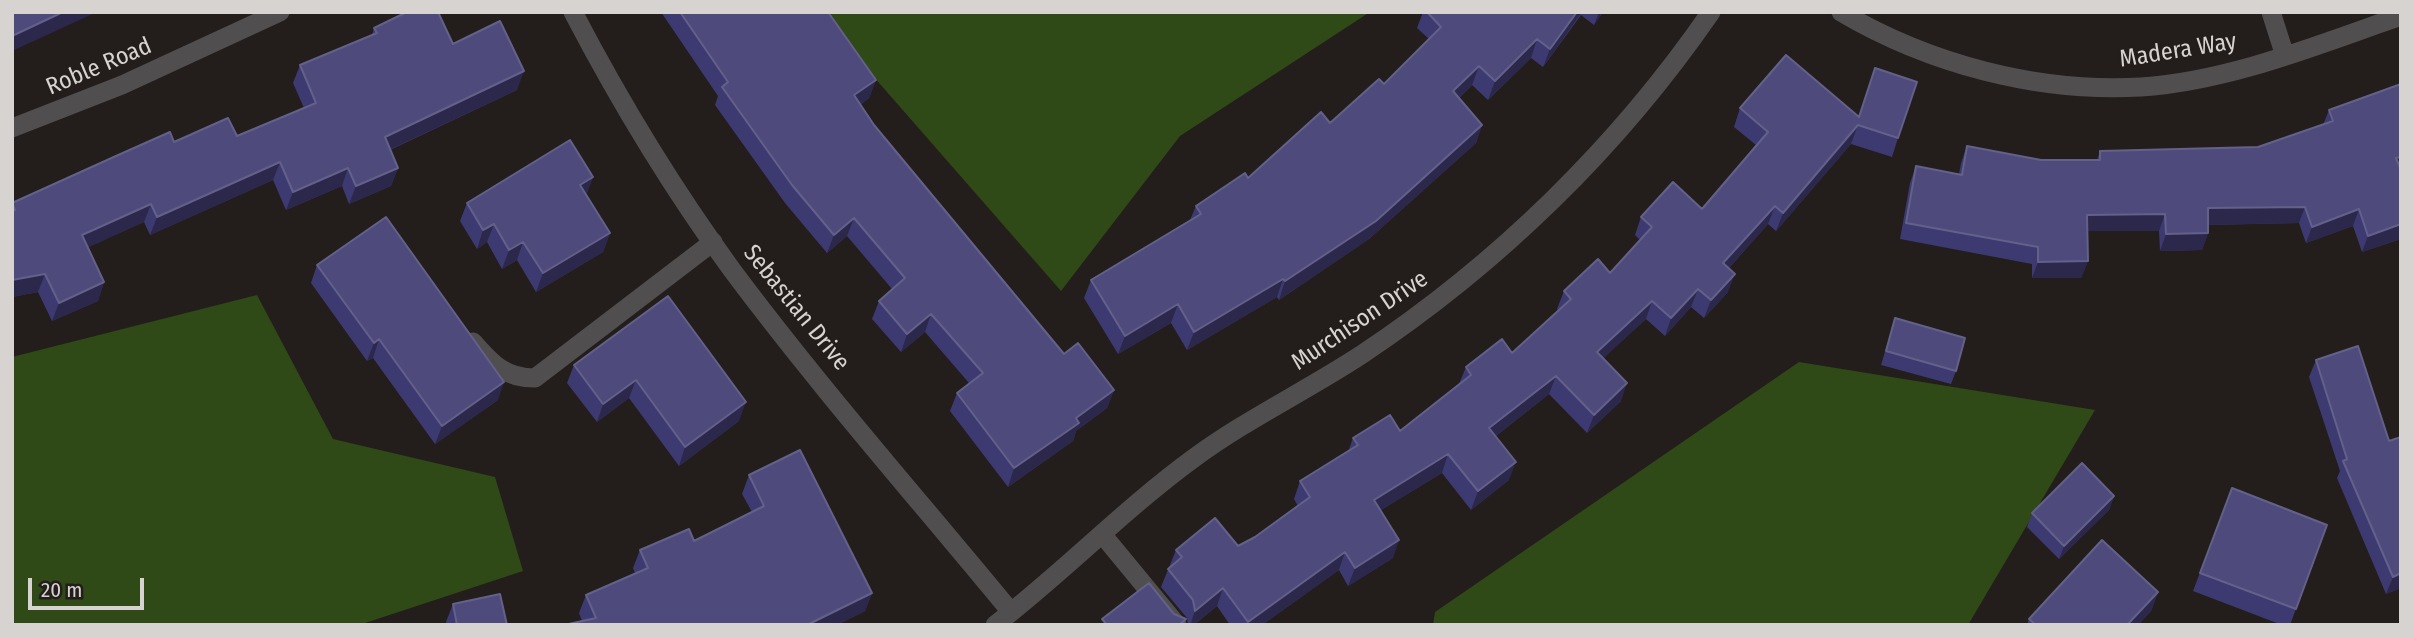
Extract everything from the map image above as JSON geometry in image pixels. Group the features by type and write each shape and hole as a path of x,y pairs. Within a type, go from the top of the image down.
{"street":[{"name":"Roble Road","path":"12,128 122,85 280,12"},
{"name":"Sebastian Drive","path":"573,12 617,96 713,242 1011,612"},
{"name":"Murchison Drive","path":"995,625 1194,458 1264,411 1359,356 1430,306 1501,249 1632,117 1711,12"},
{"name":"Madera Way","path":"1841,12 1935,55 1988,72 2064,85 2141,86 2210,76 2285,56 2401,16"},
{"path":"2271,12 2285,56"},
{"path":"463,330 495,368 516,378 535,378 713,242"},
{"path":"1102,534 1177,625"}],"green space":[{"path":"817,12 1370,12 1180,136 1061,291"},
{"path":"257,295 333,439 495,477 523,571 359,625 12,625 12,357"},
{"path":"1799,362 2095,410 1968,625 1433,625 1435,612"}],"building":[{"path":"12,12 63,12 12,36"},
{"path":"407,12 438,12 453,44 500,21 524,71 385,137 398,168 356,186 348,168 293,192 280,162 157,217 151,204 82,235 104,282 59,303 45,274 12,280 12,211 15,210 12,203 170,132 174,142 228,118 237,136 316,103 300,65 377,33 374,28"},
{"path":"680,12 828,12 876,80 854,95 874,125 1064,354 1078,343 1114,390 1076,418 1079,423 1014,468 957,393 983,373 931,314 907,334 879,301 905,278 854,218 834,235 792,185 722,87 728,82"},
{"path":"1427,12 1577,12 1550,49 1537,39 1495,81 1479,66 1453,91 1482,125 1376,221 1285,281 1283,279 1194,332 1178,304 1125,336 1091,280 1201,214 1196,206 1245,173 1248,178 1321,112 1330,123 1379,79 1384,84 1441,27"},
{"path":"1786,55 1859,117 1875,68 1917,82 1898,138 1858,125 1783,213 1775,206 1723,263 1735,274 1711,300 1698,289 1671,318 1652,301 1597,352 1627,383 1594,415 1556,376 1489,428 1516,462 1478,491 1448,454 1374,500 1399,540 1355,568 1345,552 1248,622 1223,588 1195,611 1193,600 1168,569 1182,557 1176,550 1215,518 1238,546 1255,537 1310,497 1300,481 1358,445 1353,438 1390,415 1400,431 1471,375 1466,367 1502,339 1512,353 1571,299 1564,291 1598,259 1610,273 1652,227 1641,217 1673,182 1702,209 1768,132 1740,108"},
{"path":"2401,84 2401,157 2396,158 2401,170 2401,224 2368,236 2359,209 2312,227 2305,207 2208,208 2208,233 2166,234 2165,214 2087,215 2088,261 2038,262 2038,247 1906,223 1916,166 1962,175 1967,146 2041,160 2100,160 2100,151 2258,147 2333,121 2329,110"},
{"path":"570,140 593,177 580,185 610,233 543,273 523,242 509,250 494,224 483,230 467,203"},
{"path":"386,217 504,382 442,426 379,339 374,343 317,265"},
{"path":"668,296 746,402 685,447 636,380 603,404 574,365"},
{"path":"1895,318 1965,338 1956,371 1886,351"},
{"path":"2358,346 2389,441 2401,437 2401,573 2393,577 2343,461 2347,459 2316,360"},
{"path":"800,450 872,593 807,625 564,625 596,618 586,595 648,568 640,550 689,529 694,541 764,506 749,475"},
{"path":"2082,463 2114,496 2064,546 2032,513"},
{"path":"2232,488 2327,525 2296,609 2200,573"},
{"path":"2102,540 2158,592 2127,625 2036,625 2029,619"},
{"path":"1149,583 1174,614 1186,619 1179,625 1107,625 1102,619"},
{"path":"500,594 507,625 457,625 453,604"}]}
